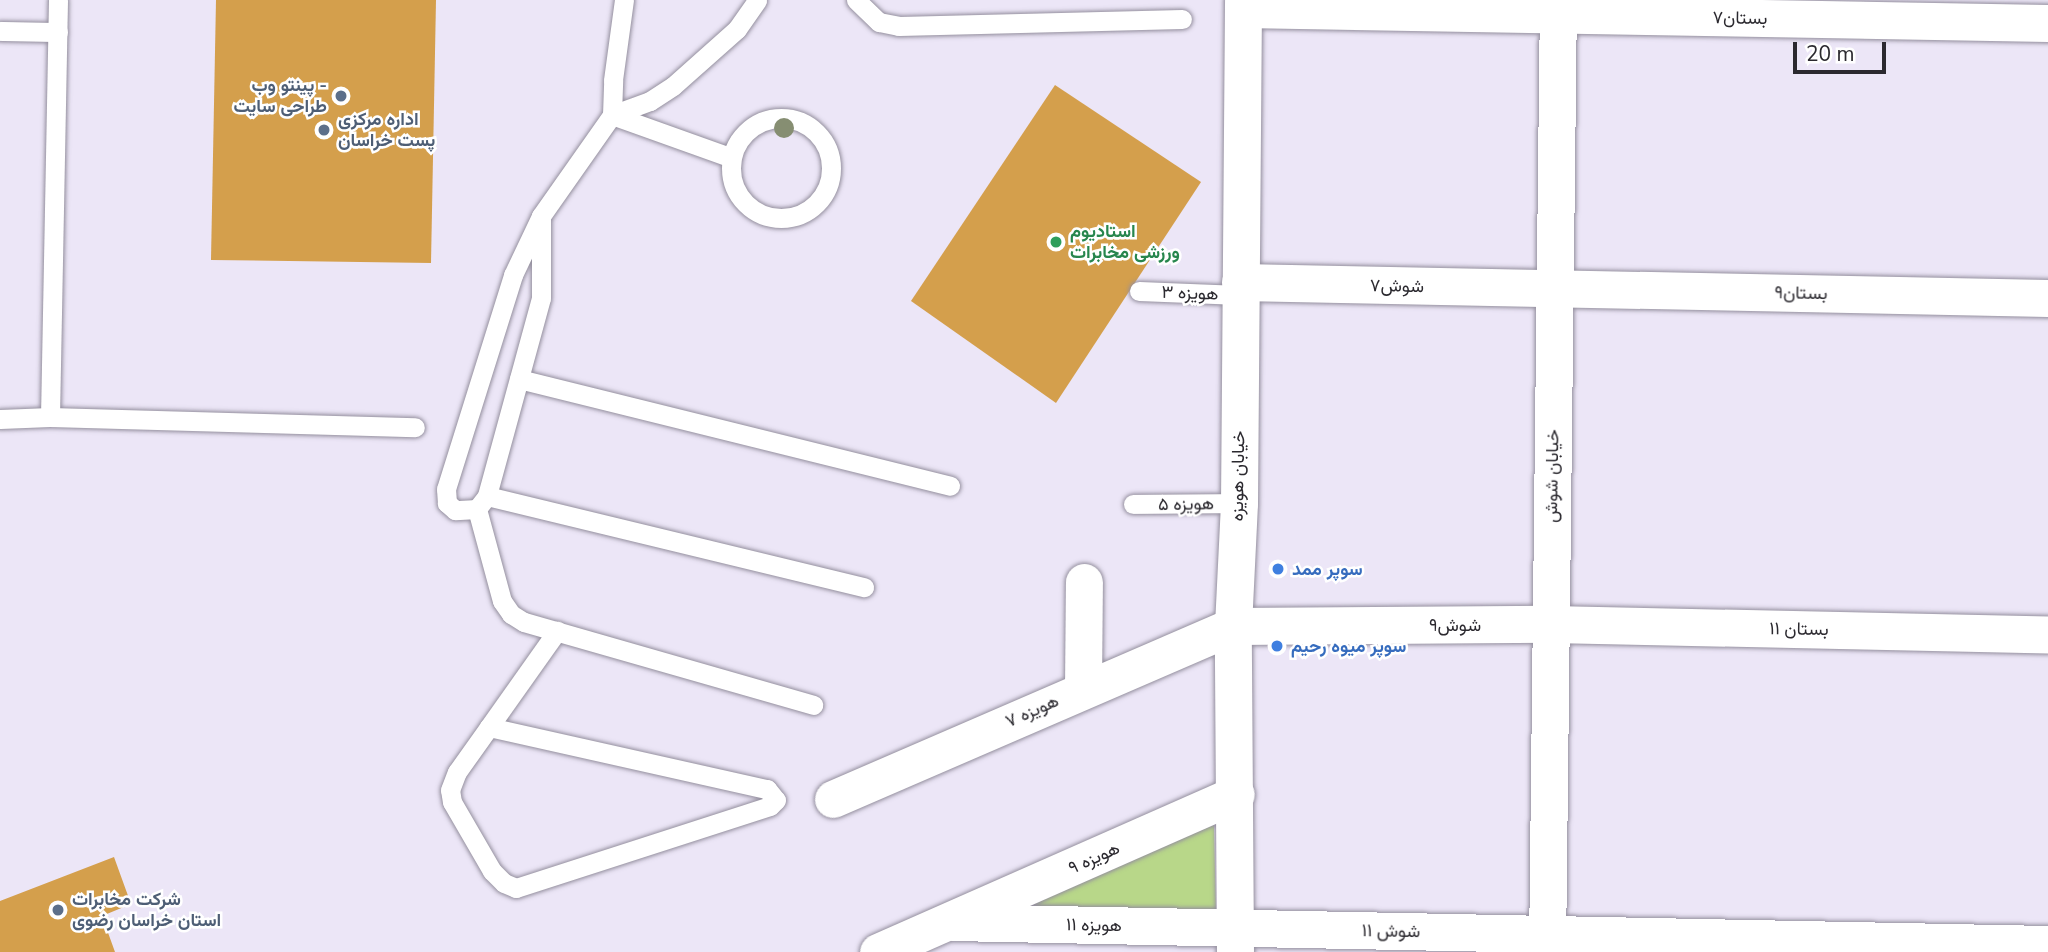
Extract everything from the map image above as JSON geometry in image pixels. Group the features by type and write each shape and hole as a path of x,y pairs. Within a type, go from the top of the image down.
{"street":[{"name":"بستان۷","path":"1243,4 1558,7 2048,23"},
{"name":"خیابان هویزه","path":"1235,940 1233,626 1239,503 1243,4"},
{"name":"خیابان شوش","path":"1547,943 1558,7"},
{"name":"شوش۷","path":"1240,289 1555,289"},
{"name":"بستان۹","path":"1555,289 2048,298"},
{"path":"1083,688 1084,582"},
{"name":"شوش۹","path":"1233,626 1551,624"},
{"name":"بستان ۱۱","path":"1551,624 2048,634"},
{"name":"هویزه ۷","path":"833,799 1083,688 1233,626"},
{"name":"هویزه ۹","path":"878,952 952,922 1236,794"},
{"name":"هویزه ۱۱","path":"952,922 1235,940"},
{"name":"شوش ۱۱","path":"1235,940 2048,944"}],"lane":[{"path":"50,417 58,0"},
{"path":"612,115 612,80 624,0"},
{"path":"757,0 737,29 673,86 650,101 612,115 541,216 513,275 446,489 447,503 455,510 482,502 864,587"},
{"path":"856,0 879,22 899,26 1182,19"},
{"path":"0,32 58,32"},
{"path":"612,115 732,158"},
{"path":"792,119 806,124 818,134 827,147 830,178 825,192 815,205 787,218 771,217 757,211 740,195 732,173 732,158 748,131 761,122 792,119"},
{"path":"541,216 541,298 482,502 502,601 511,614 524,622 813,705"},
{"name":"هویزه ۳","path":"1139,291 1240,289"},
{"path":"519,379 950,486"},
{"path":"0,419 50,417 415,427"},
{"name":"هویزه ۵","path":"1133,504 1239,503"},
{"path":"489,727 766,789 776,800 771,806 516,888 504,883 492,871 452,802 450,790 457,772 557,631"}],"green space":[{"path":"1214,825 1216,913 1010,907"}],"building":[{"name":"اداره مرکزی پست خراسان","path":"216,0 436,0 431,263 211,260"},
{"name":"استادیوم ورزشی مخابرات","path":"1055,85 1201,182 1056,403 911,301"},
{"name":"شرکت مخابرات استان خراسان رضوی","path":"114,857 131,904 102,916 115,952 0,952 0,901"}],"place":[{"name":"پینتو وب - طراحی سایت","path":"341,96"},
{"name":"اداره مرکزی پست خراسان","path":"324,130"},
{"name":"استادیوم ورزشی مخابرات","path":"1056,242"},
{"name":"سوپر ممد","path":"1278,569"},
{"name":"سوپر میوه رحیم","path":"1277,646"},
{"name":"شرکت مخابرات استان خراسان رضوی","path":"58,910"}]}
